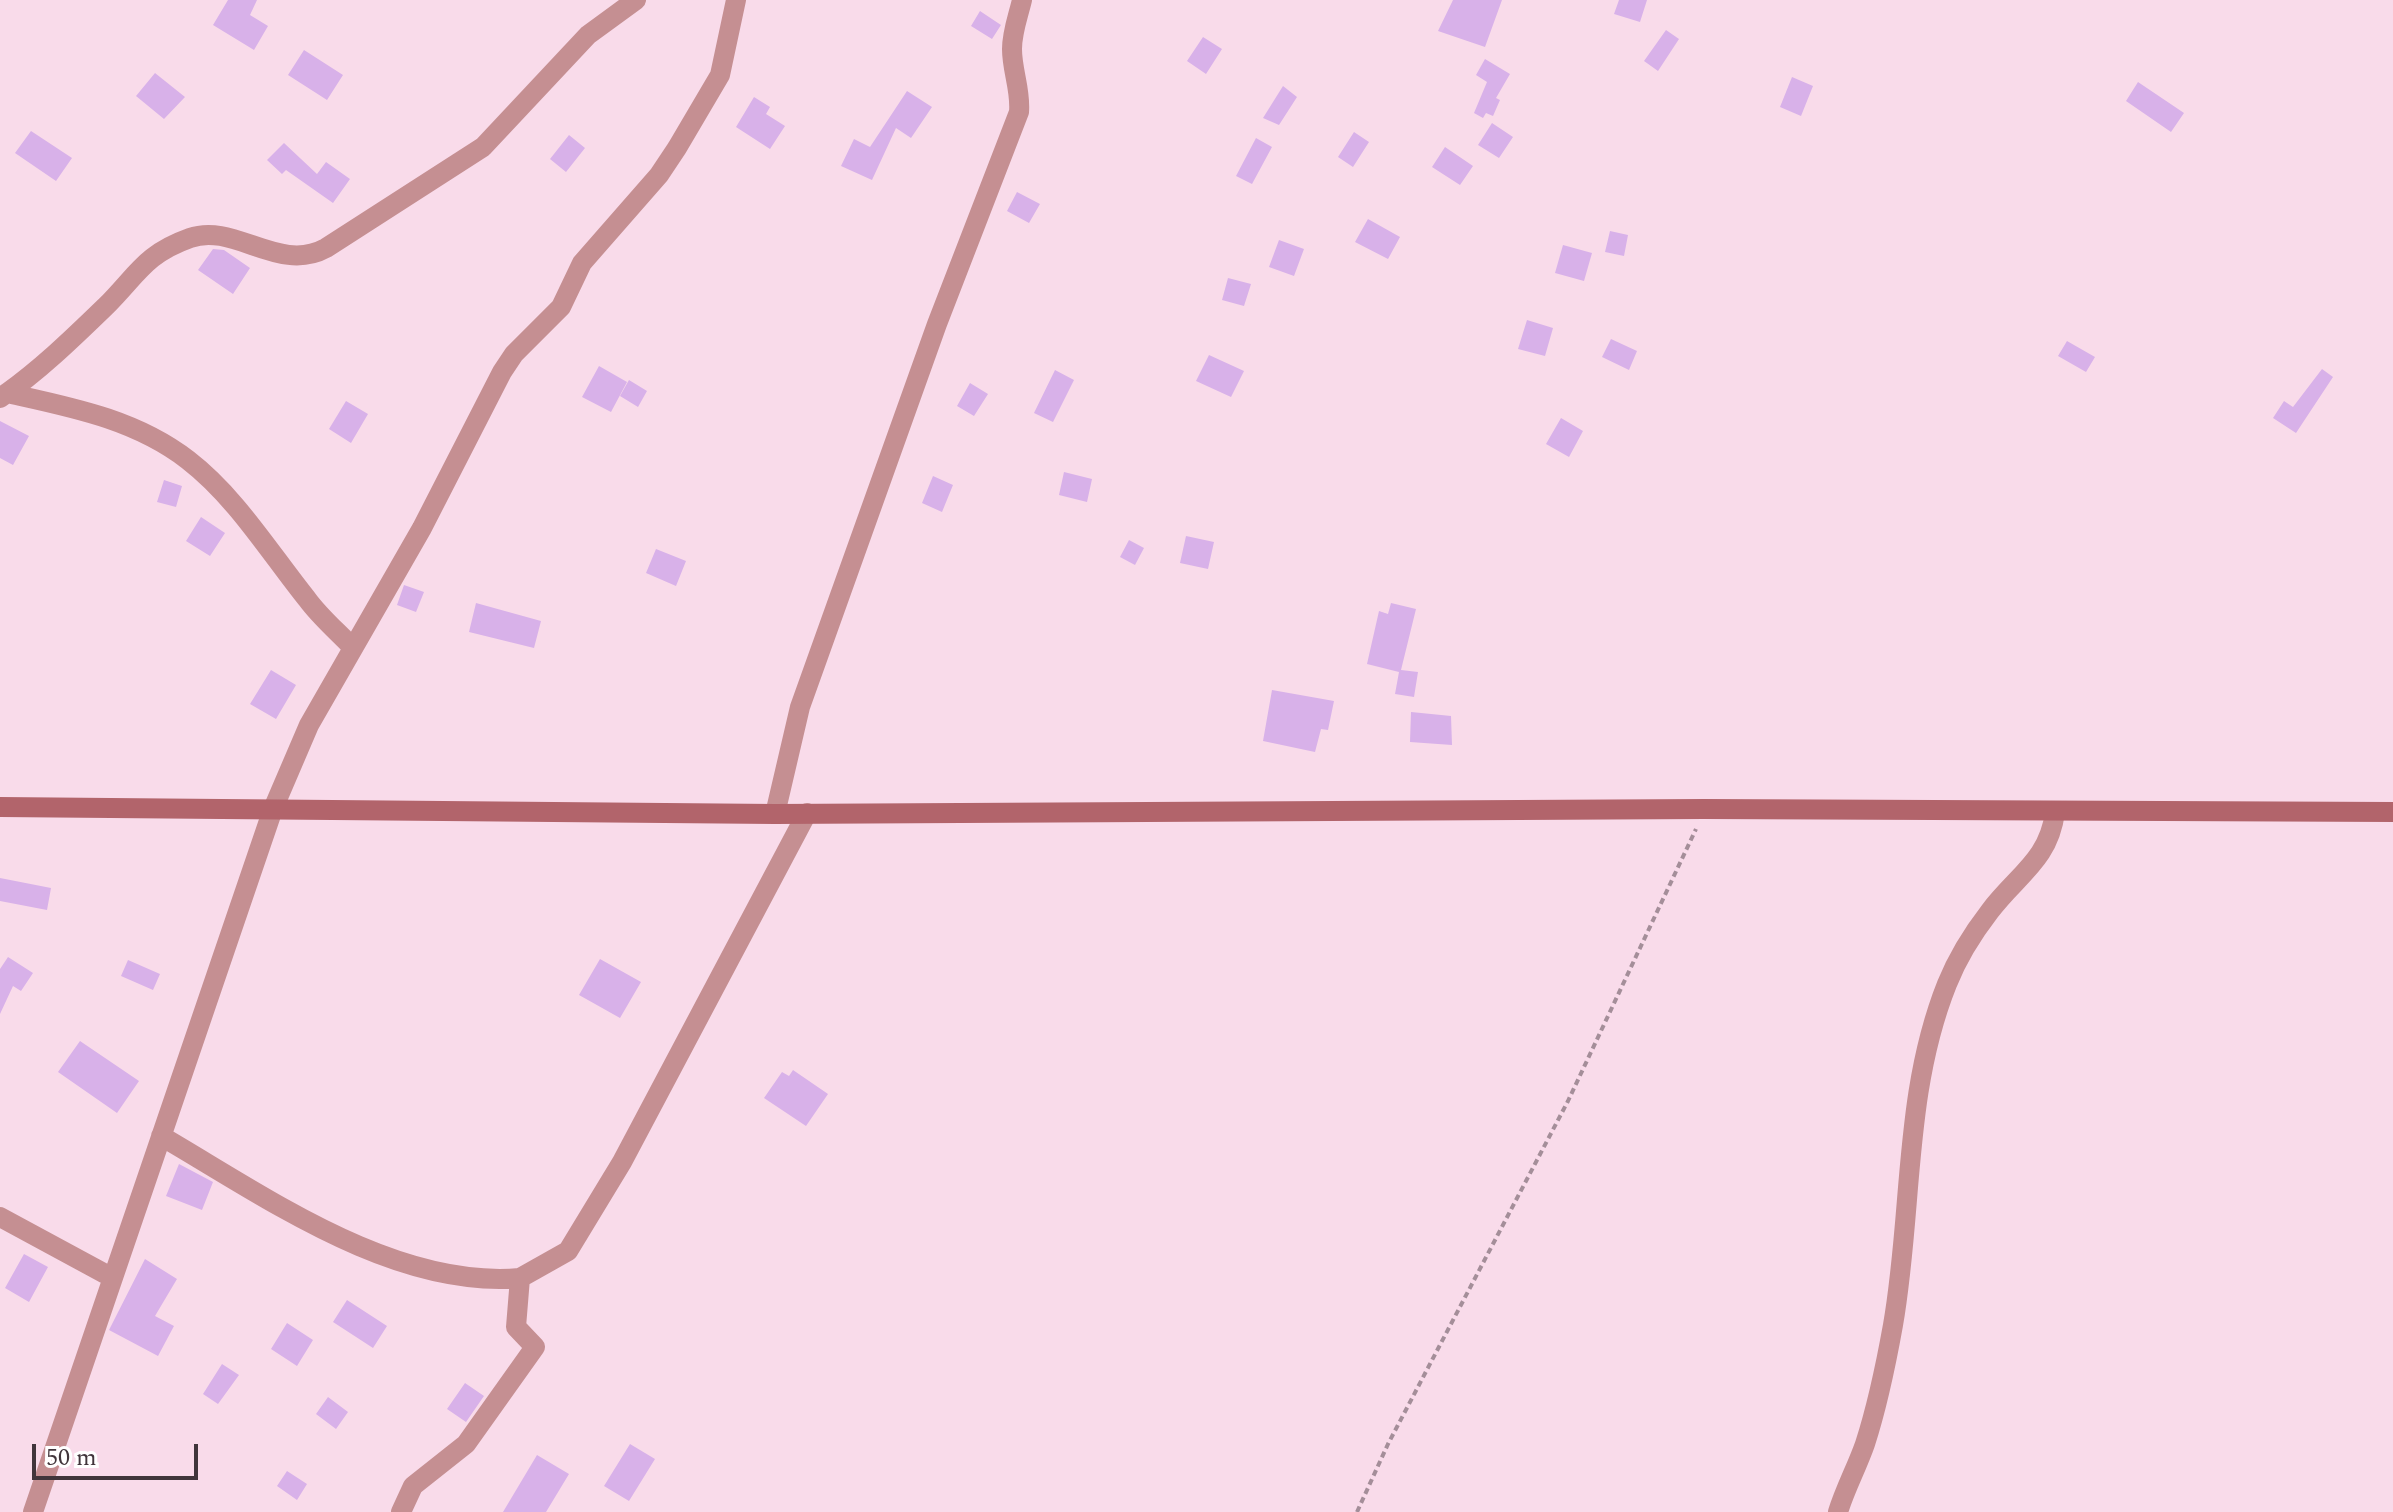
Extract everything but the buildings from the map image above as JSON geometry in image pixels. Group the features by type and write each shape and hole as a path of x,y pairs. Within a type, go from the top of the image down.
{"street":[{"path":"3,396 107,304 151,256 164,248 195,236 221,238 295,257 310,257 338,240 483,147 588,35 636,0"},
{"path":"33,1512 273,809 309,725 422,528 508,363 561,307 582,263 659,175 708,96 724,62 736,0"},
{"path":"775,814 800,707 937,324 1019,112 1021,95 1011,52 1013,29 1022,0"},
{"path":"3,396 99,413 151,437 188,459 212,482 310,603 353,648"},
{"path":"0,807 775,814 1704,809 2393,812"},
{"path":"1838,1512 1865,1444 1893,1326 1905,1239 1914,1111 1925,1046 1948,980 1963,952 1990,910 2042,854 2049,842 2055,812"},
{"path":"161,1136 310,1222 375,1252 484,1281 520,1278 568,1251 622,1162 807,813"},
{"path":"0,1217 111,1277"},
{"path":"401,1512 413,1486 466,1444 535,1347 516,1327 520,1278"}],"path":[{"path":"1357,1512 1388,1444 1568,1101 1704,809"}]}
